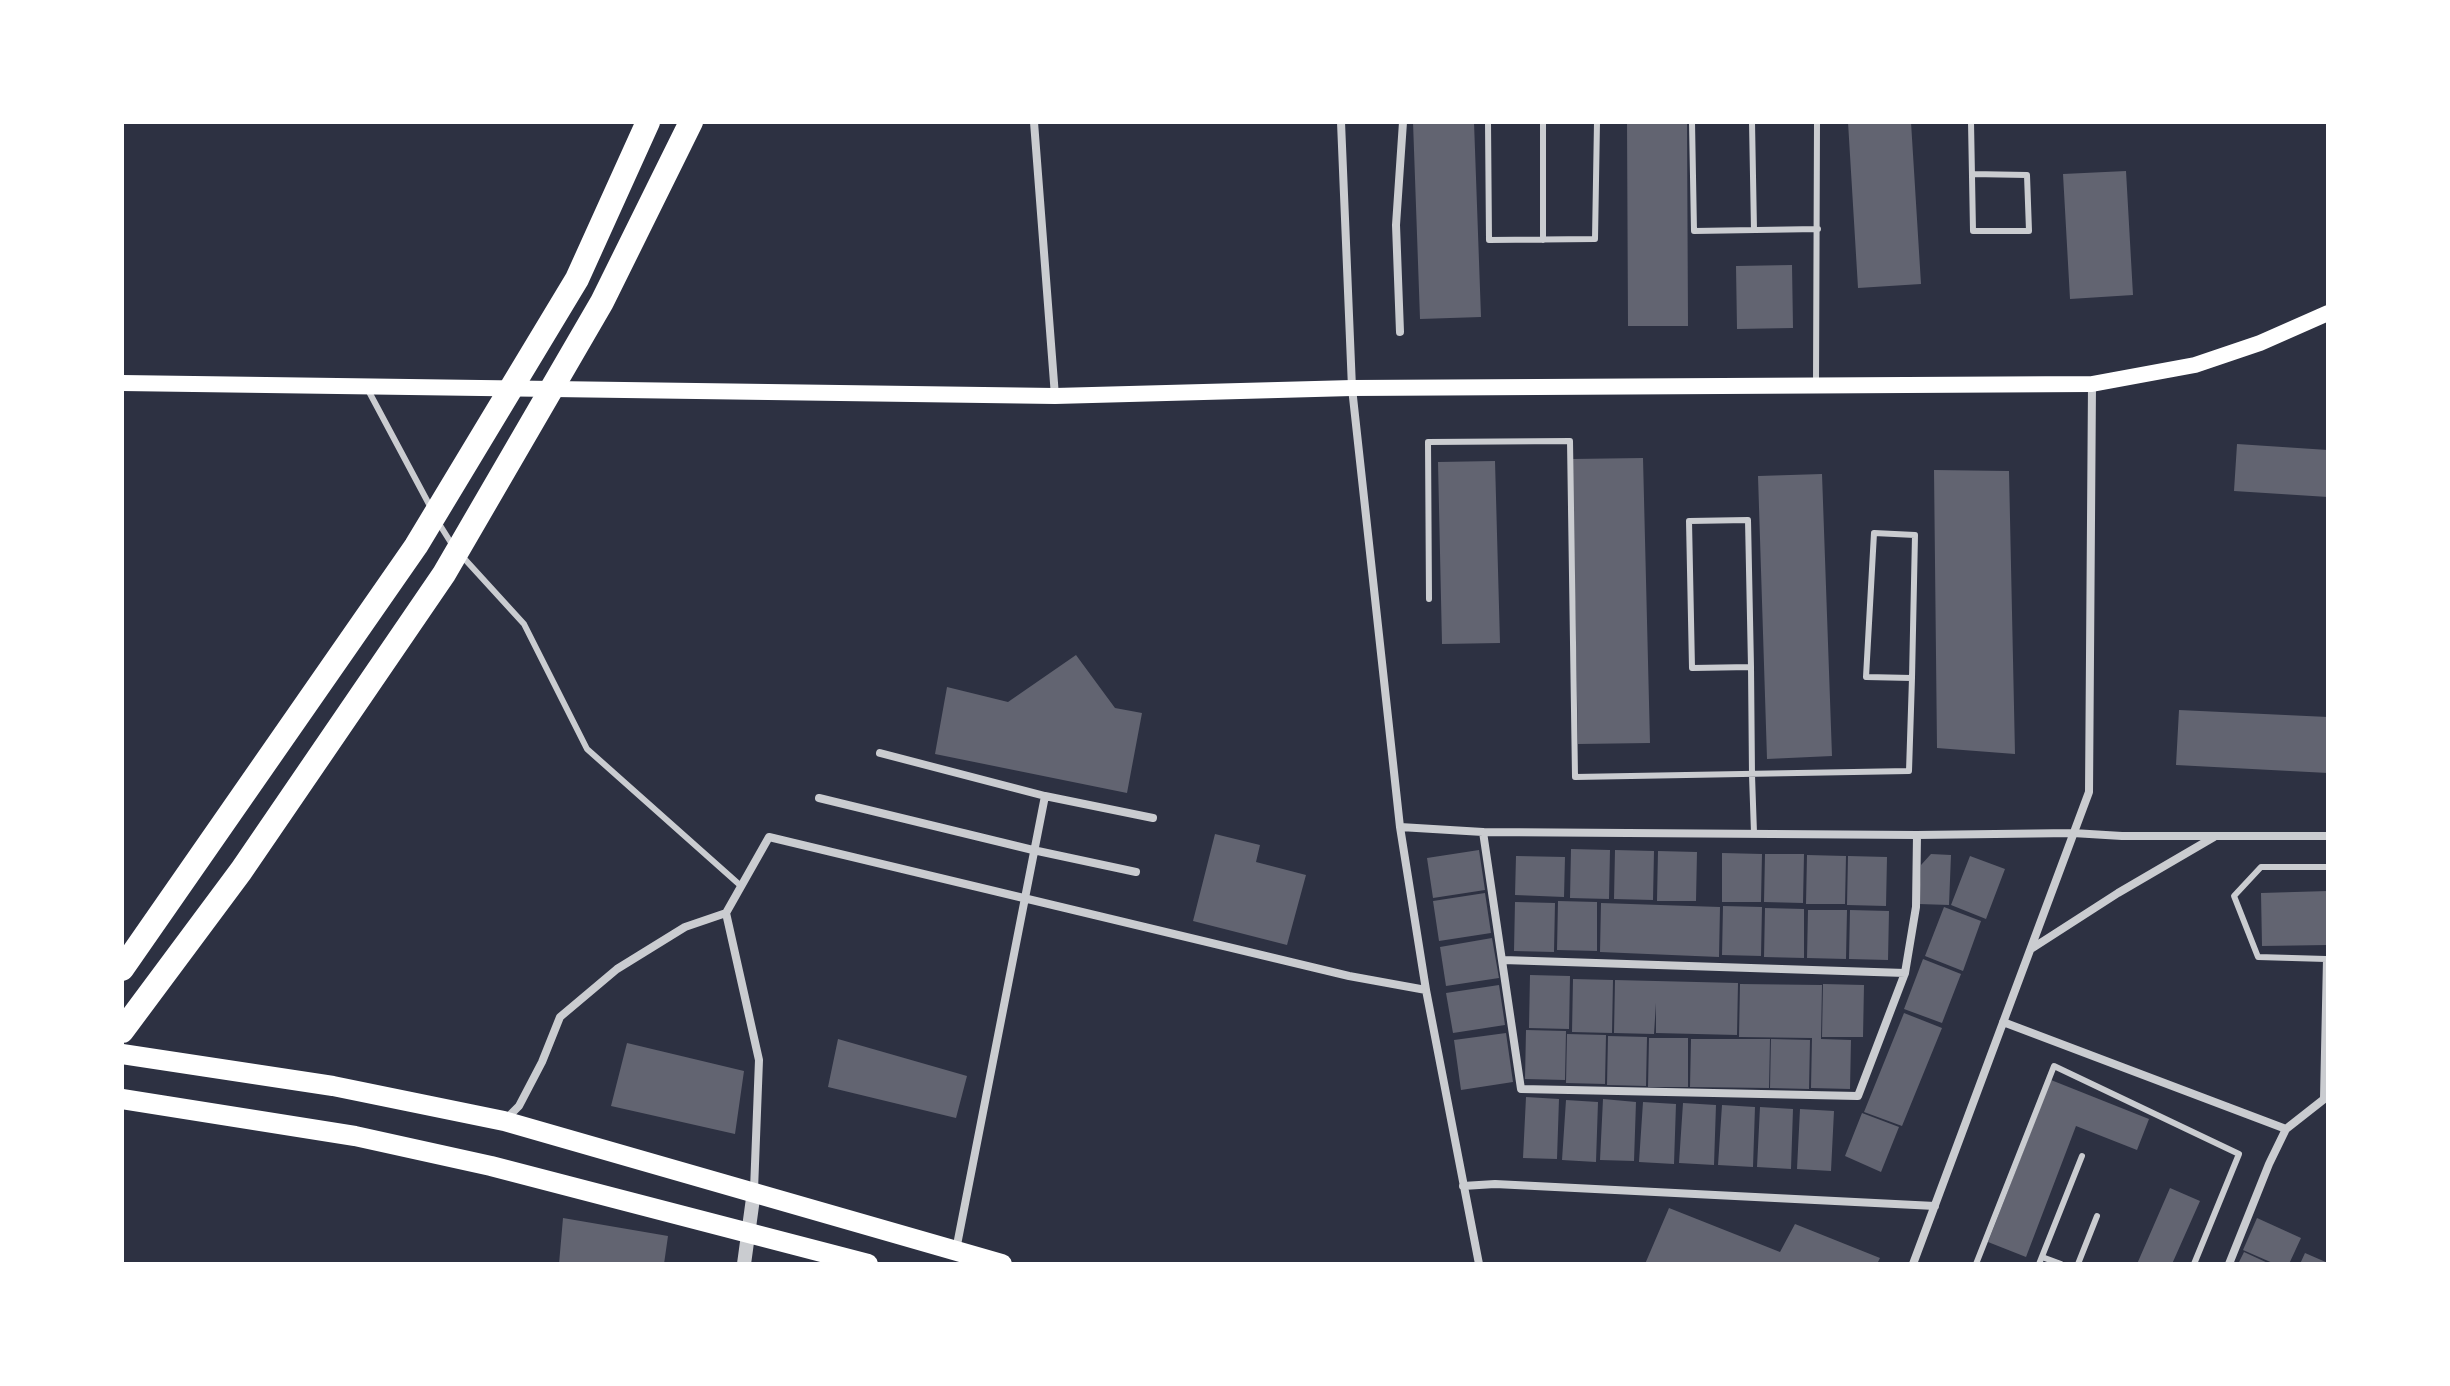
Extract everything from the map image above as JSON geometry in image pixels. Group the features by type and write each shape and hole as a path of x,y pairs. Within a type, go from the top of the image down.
{"highway":[{"path":"122,967 211,844 416,546 577,279 648,122"},
{"path":"122,1031 241,871 444,574 602,302 691,122"}],"main road":[{"path":"122,383 1055,396 1352,388 2092,384 2195,365 2260,343 2328,313"},
{"path":"122,1054 333,1086 504,1121 1002,1264"},
{"path":"122,1099 370,1139 491,1166 868,1264"}],"street":[{"path":"1034,122 1055,396"},
{"path":"1341,122 1352,388 1400,827 1426,990 1479,1264"},
{"path":"1400,332 1396,225 1403,122"},
{"path":"1913,1264 2089,792 2092,384"},
{"path":"880,753 1045,796 1153,818"},
{"path":"956,1251 1045,796"},
{"path":"819,798 1136,872"},
{"path":"1400,827 1483,832 2328,836"},
{"path":"1483,832 1521,1089 1858,1096 1905,973 1916,907 1917,835"},
{"path":"744,1264 754,1191 759,1060 726,913 769,837 1349,976 1426,990"},
{"path":"2030,949 2215,837"},
{"path":"504,1121 519,1106 542,1062 560,1017 617,969 685,927 726,913"},
{"path":"1503,960 1905,973"},
{"path":"2003,1022 2286,1129"},
{"path":"2229,1264 2286,1129 2325,1097"},
{"path":"1463,1186 1495,1184 1935,1206"}],"lane":[{"path":"1488,122 1489,240 1595,239 1597,122"},
{"path":"1543,122 1543,240"},
{"path":"1692,122 1694,231 1818,229"},
{"path":"1752,122 1754,230"},
{"path":"1816,386 1817,122"},
{"path":"1971,122 1973,231 2029,231 2027,175 1972,174"},
{"path":"367,386 449,542 524,624 587,749 741,886"},
{"path":"1429,599 1428,442 1570,441 1575,777 1909,771 1912,678 1915,535 1874,533 1866,677 1912,678"},
{"path":"1751,667 1692,668 1689,521 1748,520 1751,667 1752,775 1754,833"},
{"path":"2325,1097 2326,959 2258,957 2234,896 2261,867 2328,867"},
{"path":"1976,1264 2054,1066 2239,1154 2194,1264"},
{"path":"2061,1264 2041,1260 2082,1156"},
{"path":"2078,1264 2097,1216"}],"building":[{"path":"1413,122 1474,122 1481,317 1420,319"},
{"path":"1627,122 1687,122 1688,326 1628,326"},
{"path":"1848,122 1911,122 1921,284 1858,288"},
{"path":"2126,171 2133,295 2070,299 2063,174"},
{"path":"1792,265 1793,328 1737,329 1736,266"},
{"path":"2237,444 2328,450 2328,497 2234,491"},
{"path":"1643,458 1650,743 1578,744 1572,459"},
{"path":"1495,461 1500,643 1442,644 1438,462"},
{"path":"1934,470 2009,471 2015,754 1937,748"},
{"path":"1822,474 1832,756 1767,759 1758,476"},
{"path":"1076,655 1115,708 1142,713 1127,793 935,754 947,687 1008,702"},
{"path":"2179,710 2328,717 2328,773 2176,765"},
{"path":"1215,834 1260,845 1256,862 1306,875 1287,945 1193,921"},
{"path":"1571,849 1610,850 1609,899 1570,898"},
{"path":"1479,850 1485,890 1433,898 1427,858"},
{"path":"1615,850 1654,851 1653,900 1614,899"},
{"path":"1658,851 1697,852 1696,901 1657,901"},
{"path":"1722,853 1762,854 1761,902 1722,902"},
{"path":"1765,854 1804,854 1803,903 1764,902"},
{"path":"1931,854 1951,855 1949,905 1919,904 1921,865"},
{"path":"1807,855 1846,856 1845,904 1806,904"},
{"path":"1516,856 1565,857 1564,897 1515,895"},
{"path":"1848,856 1887,857 1886,906 1847,905"},
{"path":"1970,856 2005,869 1986,919 1951,905"},
{"path":"2328,891 2328,945 2262,946 2261,893"},
{"path":"1485,893 1491,933 1439,941 1433,901"},
{"path":"1558,901 1597,902 1597,951 1557,950"},
{"path":"1515,902 1555,903 1554,952 1514,951"},
{"path":"1601,903 1720,907 1719,957 1600,952"},
{"path":"1723,906 1762,907 1761,956 1722,955"},
{"path":"1944,907 1981,921 1963,971 1925,956"},
{"path":"1765,908 1804,909 1804,958 1764,957"},
{"path":"1808,910 1847,910 1846,959 1807,958"},
{"path":"1850,910 1889,911 1888,960 1849,959"},
{"path":"1492,938 1499,978 1446,986 1440,947"},
{"path":"1923,959 1961,974 1942,1023 1904,1009"},
{"path":"1530,975 1570,976 1569,1029 1529,1028"},
{"path":"1573,979 1613,980 1612,1033 1572,1032"},
{"path":"1615,980 1738,983 1737,1035 1656,1033 1656,1003 1654,1034 1614,1033"},
{"path":"1740,984 1822,985 1821,1039 1851,1040 1850,1089 1811,1088 1812,1038 1739,1037"},
{"path":"1823,984 1864,985 1863,1037 1822,1037"},
{"path":"1499,985 1505,1025 1453,1033 1446,993"},
{"path":"1904,1013 1942,1028 1902,1126 1864,1112"},
{"path":"1526,1030 1566,1031 1565,1080 1525,1079"},
{"path":"1506,1033 1513,1082 1461,1090 1454,1040"},
{"path":"1567,1034 1606,1035 1605,1084 1566,1083"},
{"path":"1608,1036 1647,1037 1646,1086 1607,1085"},
{"path":"1649,1038 1688,1038 1688,1087 1648,1087"},
{"path":"838,1039 967,1076 956,1118 828,1087"},
{"path":"1691,1039 1770,1039 1769,1088 1690,1087"},
{"path":"1771,1039 1810,1040 1809,1089 1770,1088"},
{"path":"627,1043 744,1071 735,1134 611,1106"},
{"path":"2051,1080 2149,1119 2137,1150 2076,1126 2026,1257 1988,1242"},
{"path":"1526,1097 1559,1099 1557,1159 1523,1158"},
{"path":"1603,1099 1636,1102 1634,1161 1600,1160"},
{"path":"1566,1100 1598,1102 1596,1162 1562,1160"},
{"path":"1643,1102 1676,1104 1674,1164 1639,1162"},
{"path":"1683,1103 1716,1105 1714,1165 1679,1163"},
{"path":"1722,1105 1755,1107 1753,1167 1718,1165"},
{"path":"1760,1107 1793,1109 1791,1169 1757,1167"},
{"path":"1800,1109 1834,1111 1831,1171 1797,1169"},
{"path":"1862,1113 1899,1127 1881,1172 1845,1156"},
{"path":"2170,1188 2200,1201 2172,1264 2137,1264"},
{"path":"1669,1208 1780,1252 1795,1224 1880,1258 1877,1264 1645,1264"},
{"path":"563,1218 668,1236 664,1264 559,1264"},
{"path":"2257,1218 2301,1238 2289,1264 2275,1264 2243,1250"},
{"path":"2244,1252 2270,1264 2238,1264"},
{"path":"2305,1253 2328,1263 2328,1264 2300,1264"}]}
